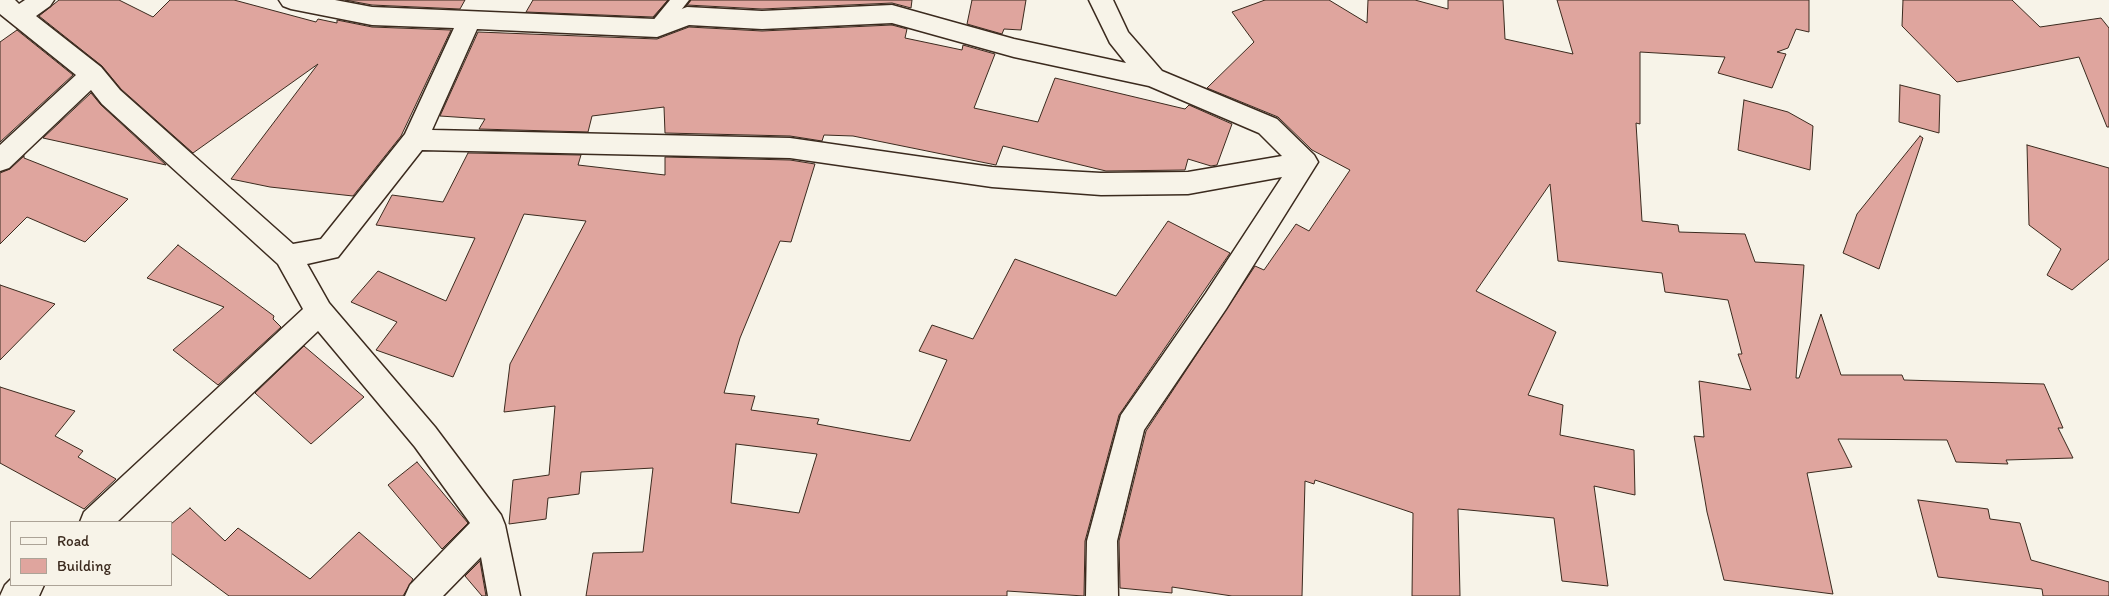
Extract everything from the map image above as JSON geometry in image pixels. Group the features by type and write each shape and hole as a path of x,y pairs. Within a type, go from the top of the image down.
{"street":[{"path":"10,9 42,0"},
{"path":"290,0 372,16 657,28 686,16 762,20 892,14 1014,48 1153,78 1268,126 1305,162"},
{"path":"1101,0 1118,37 1153,78"},
{"path":"10,9 92,74 111,97 288,256 319,312 424,437 490,525 504,596"},
{"path":"288,256 329,249 414,140 470,19"},
{"path":"0,161 92,74"},
{"path":"414,140 790,148 992,177 1101,184 1188,183 1305,162"},
{"path":"1102,596 1102,541 1131,426 1216,301 1305,162"},
{"path":"96,521 319,312"},
{"path":"421,596 490,525"},
{"path":"16,596 27,586"}],"lane":[{"path":"657,28 680,0"}],"building":[{"path":"59,0 119,0 153,17 170,0 234,0 316,22 318,19 337,23 337,20 372,27 451,30 401,136 353,196 270,187 231,179 318,64 193,153 121,89 102,66 39,16"},
{"path":"345,0 465,0 460,9 372,5"},
{"path":"533,0 668,0 653,17 526,12"},
{"path":"691,0 912,0 911,8 892,3 762,9 687,5"},
{"path":"972,0 1026,0 1021,30 1004,29 1002,34 967,24"},
{"path":"1265,0 1329,0 1367,23 1368,0 1415,0 1448,9 1448,0 1503,0 1505,39 1573,54 1557,0 1809,0 1809,32 1796,29 1788,48 1777,52 1786,54 1772,88 1718,73 1725,57 1640,52 1640,124 1636,123 1642,221 1678,225 1679,232 1745,234 1755,262 1804,265 1796,378 1799,378 1821,314 1841,375 1902,375 1904,380 2044,384 2063,428 2058,428 2073,458 2006,460 2008,464 1956,462 1947,440 1838,439 1852,467 1807,473 1833,594 1724,580 1707,512 1694,436 1704,437 1699,381 1751,390 1738,354 1742,354 1728,300 1665,292 1662,273 1558,261 1550,184 1476,291 1556,332 1528,395 1563,405 1560,435 1634,450 1635,495 1594,486 1608,586 1562,581 1554,518 1458,509 1460,596 1412,596 1413,513 1315,480 1314,484 1305,481 1302,596 1232,596 1172,587 1172,593 1120,588 1119,541 1146,431 1255,266 1264,270 1296,224 1309,231 1350,170 1312,150 1278,117 1207,88 1254,42 1232,12"},
{"path":"1903,0 2012,0 2040,27 2101,18 2109,28 2109,127 2107,127 2079,57 1957,82 1902,26"},
{"path":"892,25 907,29 905,38 962,50 963,45 995,54 974,108 1038,122 1055,78 1185,109 1189,105 1232,124 1217,165 1211,166 1188,159 1185,170 1106,171 1003,146 996,165 853,136 824,135 822,141 790,136 665,133 664,107 592,116 588,132 479,129 485,119 440,116 478,32 657,39 689,27 762,31"},
{"path":"17,30 73,75 0,142 0,42"},
{"path":"1900,85 1940,95 1939,133 1899,122"},
{"path":"91,93 101,105 166,165 43,138"},
{"path":"1744,100 1788,112 1813,126 1810,170 1738,150"},
{"path":"1920,136 1923,138 1879,269 1843,253 1857,214"},
{"path":"2027,145 2109,168 2109,259 2072,290 2047,275 2061,249 2029,225"},
{"path":"468,153 581,155 578,165 665,175 665,157 790,160 815,164 791,242 780,241 740,338 724,393 755,396 751,410 819,419 817,424 910,441 947,360 919,351 932,325 973,339 1015,259 1116,296 1168,221 1230,253 1119,415 1085,541 1084,596 1007,591 1007,596 586,596 593,553 643,552 653,468 581,472 579,494 548,498 546,519 509,524 513,480 549,475 555,406 504,412 510,364 586,221 524,214 453,377 376,350 397,322 351,302 378,271 446,301 475,238 376,225 392,195 443,202","holes":["736,444 817,454 799,513 731,503"]},
{"path":"24,156 24,158 128,199 85,242 27,217 0,244 0,173 10,169"},
{"path":"178,245 274,316 273,319 281,327 218,385 173,350 224,307 147,278"},
{"path":"0,285 55,304 0,360"},
{"path":"304,346 364,397 311,444 255,393"},
{"path":"0,387 75,411 55,436 83,451 78,457 116,479 84,509 0,463"},
{"path":"417,462 468,523 442,549 388,485"},
{"path":"1918,500 1988,509 1990,519 2020,523 2031,560 2109,582 2109,596 2043,596 2042,589 1938,577"},
{"path":"190,508 225,541 238,528 310,579 359,532 413,579 403,596 229,596 172,554 172,523"},
{"path":"480,561 486,596 482,596 465,576"}]}
